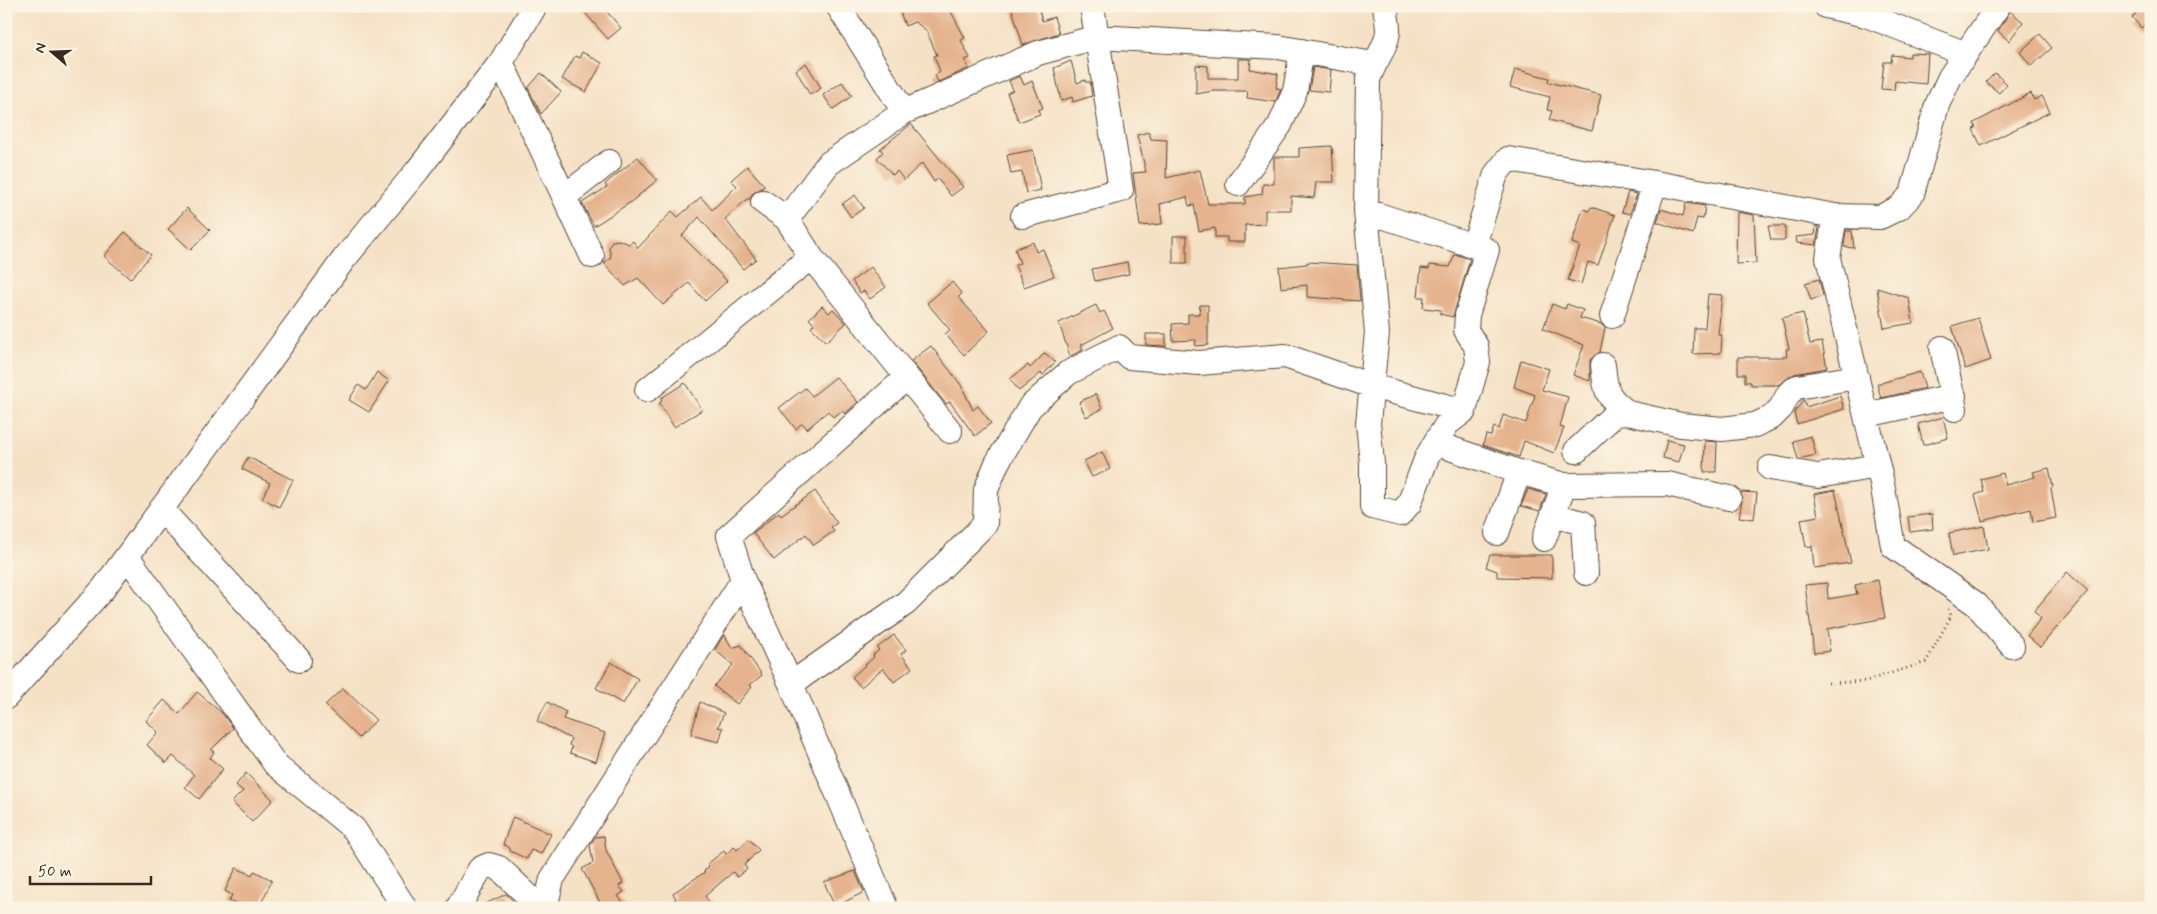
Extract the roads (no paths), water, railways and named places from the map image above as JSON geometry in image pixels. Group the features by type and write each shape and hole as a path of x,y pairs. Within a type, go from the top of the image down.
{"street":[{"path":"6,697 103,589 344,259 417,171 501,62 535,6"},
{"path":"838,6 904,112"},
{"path":"1023,216 1121,190 1092,6"},
{"path":"1366,211 1487,250 1467,316 1466,330 1476,346 1478,362 1464,411 1447,424 1435,443 1427,457 1409,504 1400,514 1372,508 1372,463 1368,423 1377,333 1366,211 1368,80 1373,64 1382,52 1388,32 1385,6"},
{"path":"1826,6 1866,15 1966,54"},
{"path":"1474,245 1496,174 1508,159 1655,183 1835,216 1880,217 1898,208 1912,194 1937,105 1950,77 1998,6"},
{"path":"787,219 828,164 904,112 1038,53 1097,37 1278,46 1373,64"},
{"path":"1238,184 1280,125 1295,91 1302,51"},
{"path":"501,62 592,256"},
{"path":"565,196 609,162"},
{"path":"1612,316 1655,183"},
{"path":"763,202 787,219 811,257 950,432"},
{"path":"1835,216 1828,258 1878,466 1893,546 1976,604 2012,646"},
{"path":"646,390 811,257"},
{"path":"791,684 906,602 985,524 986,490 997,464 1030,407 1068,373 1119,347 1129,356 1199,364 1285,356 1372,386 1464,411"},
{"path":"1866,415 1954,402 1942,348"},
{"path":"1603,366 1606,391 1616,404 1628,413"},
{"path":"886,908 791,684 743,580 729,536 906,377"},
{"path":"1576,451 1615,414 1628,413 1681,425 1722,429 1755,425 1776,412 1789,393 1798,387 1857,377"},
{"path":"1435,443 1519,472 1564,485 1667,484 1729,498"},
{"path":"1770,468 1818,476 1878,466"},
{"path":"1497,533 1519,472"},
{"path":"1544,539 1564,485"},
{"path":"161,509 299,660"},
{"path":"1553,515 1583,522 1586,573"},
{"path":"126,556 276,764 354,828 405,908"},
{"path":"545,908 552,879 743,580"},
{"path":"458,908 480,869 489,865 499,868 541,908"}]}
